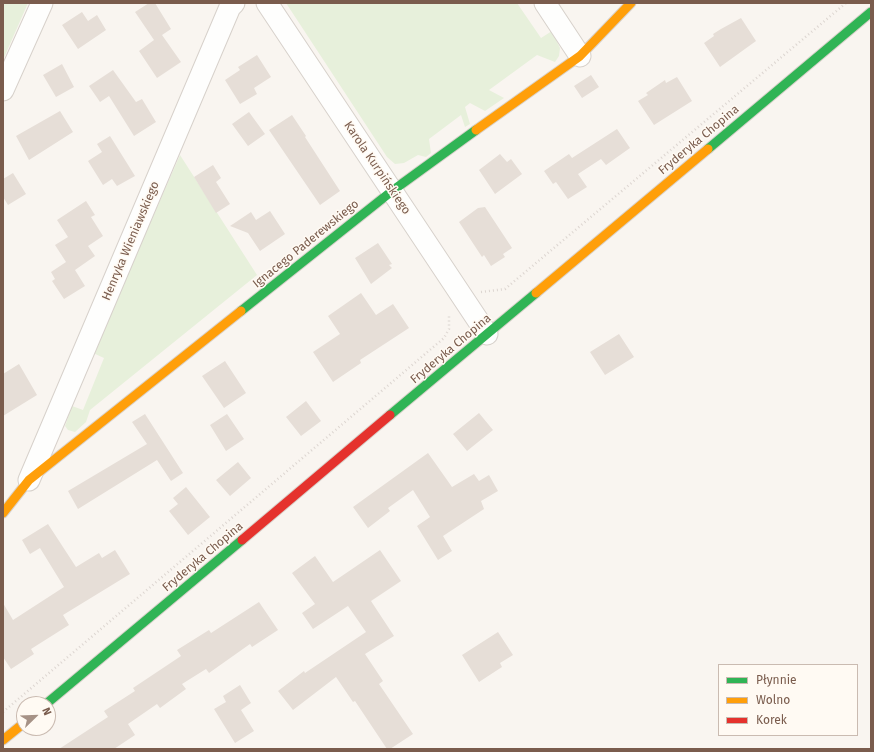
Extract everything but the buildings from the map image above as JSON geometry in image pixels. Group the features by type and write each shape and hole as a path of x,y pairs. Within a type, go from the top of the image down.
{"street":[{"path":"3,90 42,3"},
{"name":"Henryka Wieniawskiego","path":"29,480 230,7 234,3"},
{"name":"Karola Kurpińskiego","path":"267,3 487,334"},
{"path":"545,3 580,56"},
{"name":"Ignacego Paderewskiego","path":"3,513 29,480 392,191 580,56 631,3"},
{"name":"Fryderyka Chopina","path":"56,696 871,12"},
{"path":"3,740 16,729"}],"path":[{"path":"3,712 444,338 449,329 449,311 474,292 505,289 846,3"}],"green space":[{"path":"3,3 28,3 3,60"},
{"path":"286,3 517,3 541,38 552,31 560,48 559,56 555,62 537,55 489,90 504,98 485,111 470,103 465,107 470,124 465,127 461,115 429,139 431,153 426,157 418,155 404,163 395,164 387,157"},
{"path":"180,155 257,275 90,410 86,422 75,432 68,430 65,426 72,406 83,410 104,358 93,353"}],"traffic: fast":[{"path":"708,149 871,12"},
{"path":"241,311 392,191 476,130"},
{"path":"390,415 536,293"},
{"path":"56,696 242,540"}],"traffic: slow":[{"path":"476,130 580,56 631,3"},
{"path":"536,293 708,149"},
{"path":"3,513 29,480 241,311"},
{"path":"3,740 16,729"}],"traffic: jam":[{"path":"242,540 390,415"}]}
